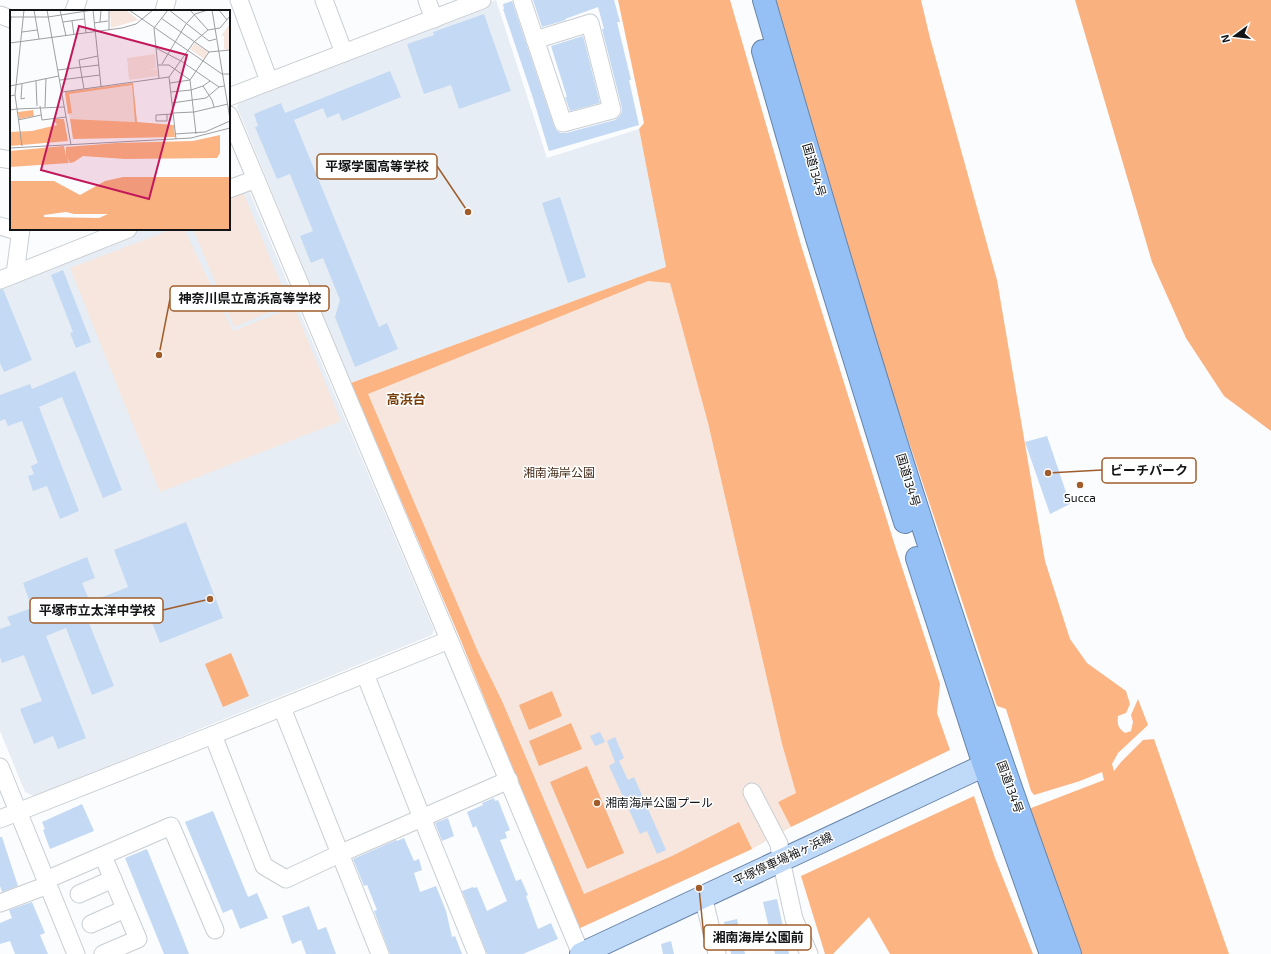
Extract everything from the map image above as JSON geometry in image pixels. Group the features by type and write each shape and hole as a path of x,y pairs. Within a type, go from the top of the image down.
{"highway":[{"name":"国道134号","path":"748,0 835,297 915,551 992,761 1070,954"},
{"name":"国道134号","path":"764,0 843,268 929,547 1051,954"}],"main road":[{"name":"平塚停車場袖ヶ浜線","path":"581,954 992,761"}],"street":[{"path":"74,10 78,0"},
{"path":"164,10 167,0"},
{"path":"239,0 270,81"},
{"path":"324,0 344,53"},
{"path":"427,0 434,19"},
{"path":"230,98 482,0"},
{"path":"522,0 535,40 563,123 612,110 590,23 535,40"},
{"path":"0,15 10,19"},
{"path":"230,117 581,954"},
{"path":"0,158 10,160"},
{"path":"230,189 256,179"},
{"path":"0,226 10,228"},
{"path":"8,277 126,230"},
{"path":"8,277 21,231"},
{"path":"0,819 450,640"},
{"path":"365,674 477,954"},
{"path":"282,708 380,954"},
{"path":"214,735 264,866 286,879 339,854 509,780"},
{"path":"0,767 76,954"},
{"path":"752,792 779,844 794,919 809,954"},
{"path":"0,903 172,826 214,930"},
{"path":"103,856 138,940 103,954"},
{"path":"79,894 113,879"},
{"path":"703,896 717,954"},
{"path":"91,924 125,909"}],"shaded area":[{"path":"496,0 547,158 639,129 666,267 351,383 237,107 240,102"},
{"path":"618,0 730,0 801,245 940,684 937,713 950,750 791,827 778,802 796,793 782,744 708,423 670,283 648,281 368,394 478,652 502,701 584,894 672,856 739,822 752,849 578,929 459,636 351,383 666,267 639,129 644,123"},
{"path":"772,0 921,0 930,38 997,280 1045,561 1070,639 1087,663 1126,691 1130,704 1126,713 1118,716 1119,728 1125,733 1131,731 1133,722 1131,715 1138,699 1148,725 1118,753 1112,764 1114,771 1143,740 1154,739 1229,954 1080,954 1026,810 1104,780 1102,772 1080,781 1034,795 1031,791 1006,709 997,706 895,400 881,391"},
{"path":"1075,0 1271,0 1271,431 1224,396 1186,338 1152,262"},
{"path":"249,191 434,630 432,635 34,796 25,792 0,731 0,284 136,230 230,230 230,193"},
{"path":"231,653 249,696 223,707 205,664"},
{"path":"552,691 562,716 529,730 519,705"},
{"path":"571,723 582,749 539,766 529,741"},
{"path":"587,766 624,853 587,869 550,782"},
{"path":"974,796 995,858 1033,954 890,954 869,917 833,954 825,954 801,876"}],"green space":[{"path":"243,192 289,304 234,327 193,230 230,230 230,198"},
{"path":"170,230 184,230 233,331 294,307 341,421 160,492 70,268"},
{"name":"湘南海岸公園","path":"666,267 708,423 782,744 796,793 778,802 791,827 752,849 578,929 459,636 351,383"}],"building":[{"path":"533,0 614,0 620,22 617,22 631,80 629,80 639,125 549,151 503,9 503,4 512,1 557,131 566,133 615,120 622,112 622,108 598,7 565,19 566,20 542,27"},
{"path":"484,14 511,91 459,109 451,85 424,94 407,44 434,35 433,32"},
{"path":"583,36 600,103 570,111 551,46"},
{"path":"390,71 401,97 342,121 339,113 327,118 323,108 294,120 379,327 387,323 398,349 355,367 335,317 340,300 323,258 311,263 300,236 313,231 290,174 277,179 255,127 258,126 254,114 281,103 285,113"},
{"path":"560,197 586,277 568,283 542,203"},
{"path":"63,270 91,342 76,348 70,333 73,332 51,275"},
{"path":"3,289 32,360 4,372 0,363 0,290"},
{"path":"75,371 122,490 103,498 62,397 39,407 79,511 60,519 47,486 33,491 28,476 34,474 31,466 38,463 22,421 8,426 5,419 0,421 0,395 30,384 32,389"},
{"path":"1047,436 1070,504 1050,514 1025,442"},
{"path":"186,522 223,618 160,643 142,597 87,618 114,686 92,695 66,628 46,636 86,738 58,749 53,736 34,744 20,709 42,701 24,655 2,663 0,657 0,629 11,625 7,617 32,608 23,583 87,557 95,578 82,583 90,602 128,587 114,550"},
{"path":"600,732 605,742 595,746 590,736"},
{"path":"615,737 624,758 619,761 628,780 634,777 666,850 657,854 647,831 640,834 609,766 615,762 607,741"},
{"path":"494,798 495,801 498,800 510,830 505,832 507,838 500,840 516,881 521,879 528,895 526,896 538,929 551,923 558,939 523,954 487,954 462,891 477,887 487,911 507,901 476,826 473,828 467,812"},
{"path":"82,804 94,831 50,849 43,830 45,829 42,822"},
{"path":"213,811 248,897 257,893 268,918 240,929 232,909 223,913 185,822"},
{"path":"448,818 454,836 442,841 435,823"},
{"path":"0,837 2,837 18,886 2,892 0,886"},
{"path":"404,838 414,861 419,859 422,870 414,873 420,892 436,886 446,911 452,937 455,936 462,954 390,954 374,911 377,910 367,885 364,886 353,859"},
{"path":"147,849 189,954 164,954 125,858"},
{"path":"777,899 789,954 775,954 763,902"},
{"path":"32,902 45,933 40,935 48,954 15,954 10,941 0,944 0,923 12,918 9,910"},
{"path":"309,906 318,930 326,927 336,954 306,954 301,940 292,944 282,916"},
{"path":"737,919 745,954 731,954 724,922"},
{"path":"671,941 674,954 663,954 661,944"}],"place":[{"name":"平塚学園高等学校","path":"468,212"},
{"name":"神奈川県立高浜高等学校","path":"159,355"},
{"name":"ビーチパーク","path":"1048,473"},
{"name":"Succa","path":"1080,485"},
{"name":"平塚市立太洋中学校","path":"210,599"},
{"name":"湘南海岸公園プール","path":"597,803"},
{"name":"湘南海岸公園前","path":"699,888"}],"district":[{"name":"高浜台","path":"406,399"}]}
